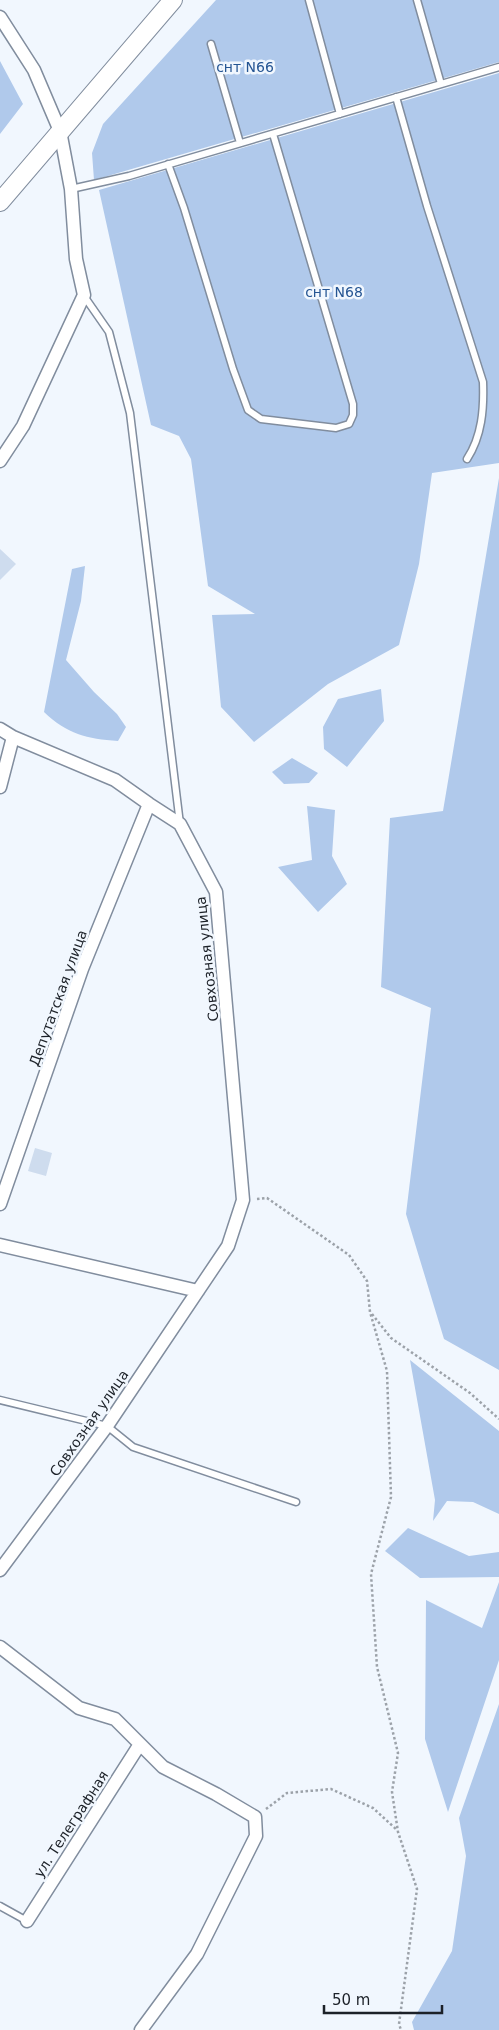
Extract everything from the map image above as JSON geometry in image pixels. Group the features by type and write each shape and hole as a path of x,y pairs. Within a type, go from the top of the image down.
{"street":[{"path":"0,202 173,0"},
{"path":"0,17 34,70 60,132 71,189 76,259 84,295 23,426 0,460"},
{"path":"0,730 115,780 180,824"},
{"path":"0,788 13,737"},
{"name":"Депутатская улица","path":"0,1204 82,969 148,804"},
{"name":"Совхозная улица","path":"0,1570 107,1426 228,1246 243,1200 216,892 180,824"},
{"path":"0,1245 198,1291"},
{"path":"0,1647 79,1708 115,1719 163,1767 255,1816 256,1836 197,1954 141,2030"},
{"name":"ул. Телеграфная","path":"27,1921 140,1744"}],"lane":[{"path":"309,0 340,114"},
{"path":"417,0 441,84"},
{"path":"211,44 240,143"},
{"path":"71,189 130,176 499,67"},
{"path":"396,97 427,206 483,382 484,412 474,449 467,459"},
{"path":"168,164 184,208 233,369 248,410 261,419 336,428 349,424 353,415 353,404 273,134"},
{"path":"84,295 108,332 130,413 180,824"},
{"path":"0,1400 107,1426 133,1447 296,1502"},
{"path":"0,1906 27,1921"}],"path":[{"path":"243,1200 267,1198 349,1255 367,1281 370,1312 387,1371 390,1497 372,1574 377,1666 398,1753 392,1792 398,1832 417,1889 399,2024 401,2030"},
{"path":"370,1312 391,1338 470,1393 499,1419"},
{"path":"255,1816 287,1793 331,1789 373,1808 398,1832"}],"green space":[{"name":"снт N66","path":"216,0 499,0 499,62 94,180 92,153 103,124"},
{"path":"0,61 23,104 0,134"},
{"name":"снт N68","path":"499,73 499,463 432,473 419,564 399,645 328,684 254,742 221,707 212,615 255,614 208,586 191,459 179,436 151,425 99,190"},
{"path":"499,478 499,1370 444,1339 406,1214 431,1008 381,987 390,818 443,811"},
{"path":"85,566 81,601 66,660 94,692 117,714 126,727 118,741 97,739 78,734 61,726 44,712 72,569"},
{"path":"381,689 384,721 347,767 324,749 323,727 338,699"},
{"path":"292,758 318,773 309,783 284,784 272,772"},
{"path":"307,806 335,810 332,856 347,884 318,912 278,867 312,860"},
{"path":"410,1360 499,1431 499,1514 473,1502 447,1501 433,1521 435,1500"},
{"path":"408,1528 469,1556 499,1552 499,1577 420,1578 385,1551"},
{"path":"499,1582 499,1660 448,1812 425,1739 426,1600 482,1628"},
{"path":"499,1704 499,2030 414,2030 412,2022 452,1951 466,1856 459,1818"}],"building":[{"path":"0,549 16,564 0,580"},
{"path":"35,1148 52,1153 46,1176 28,1171"}]}
